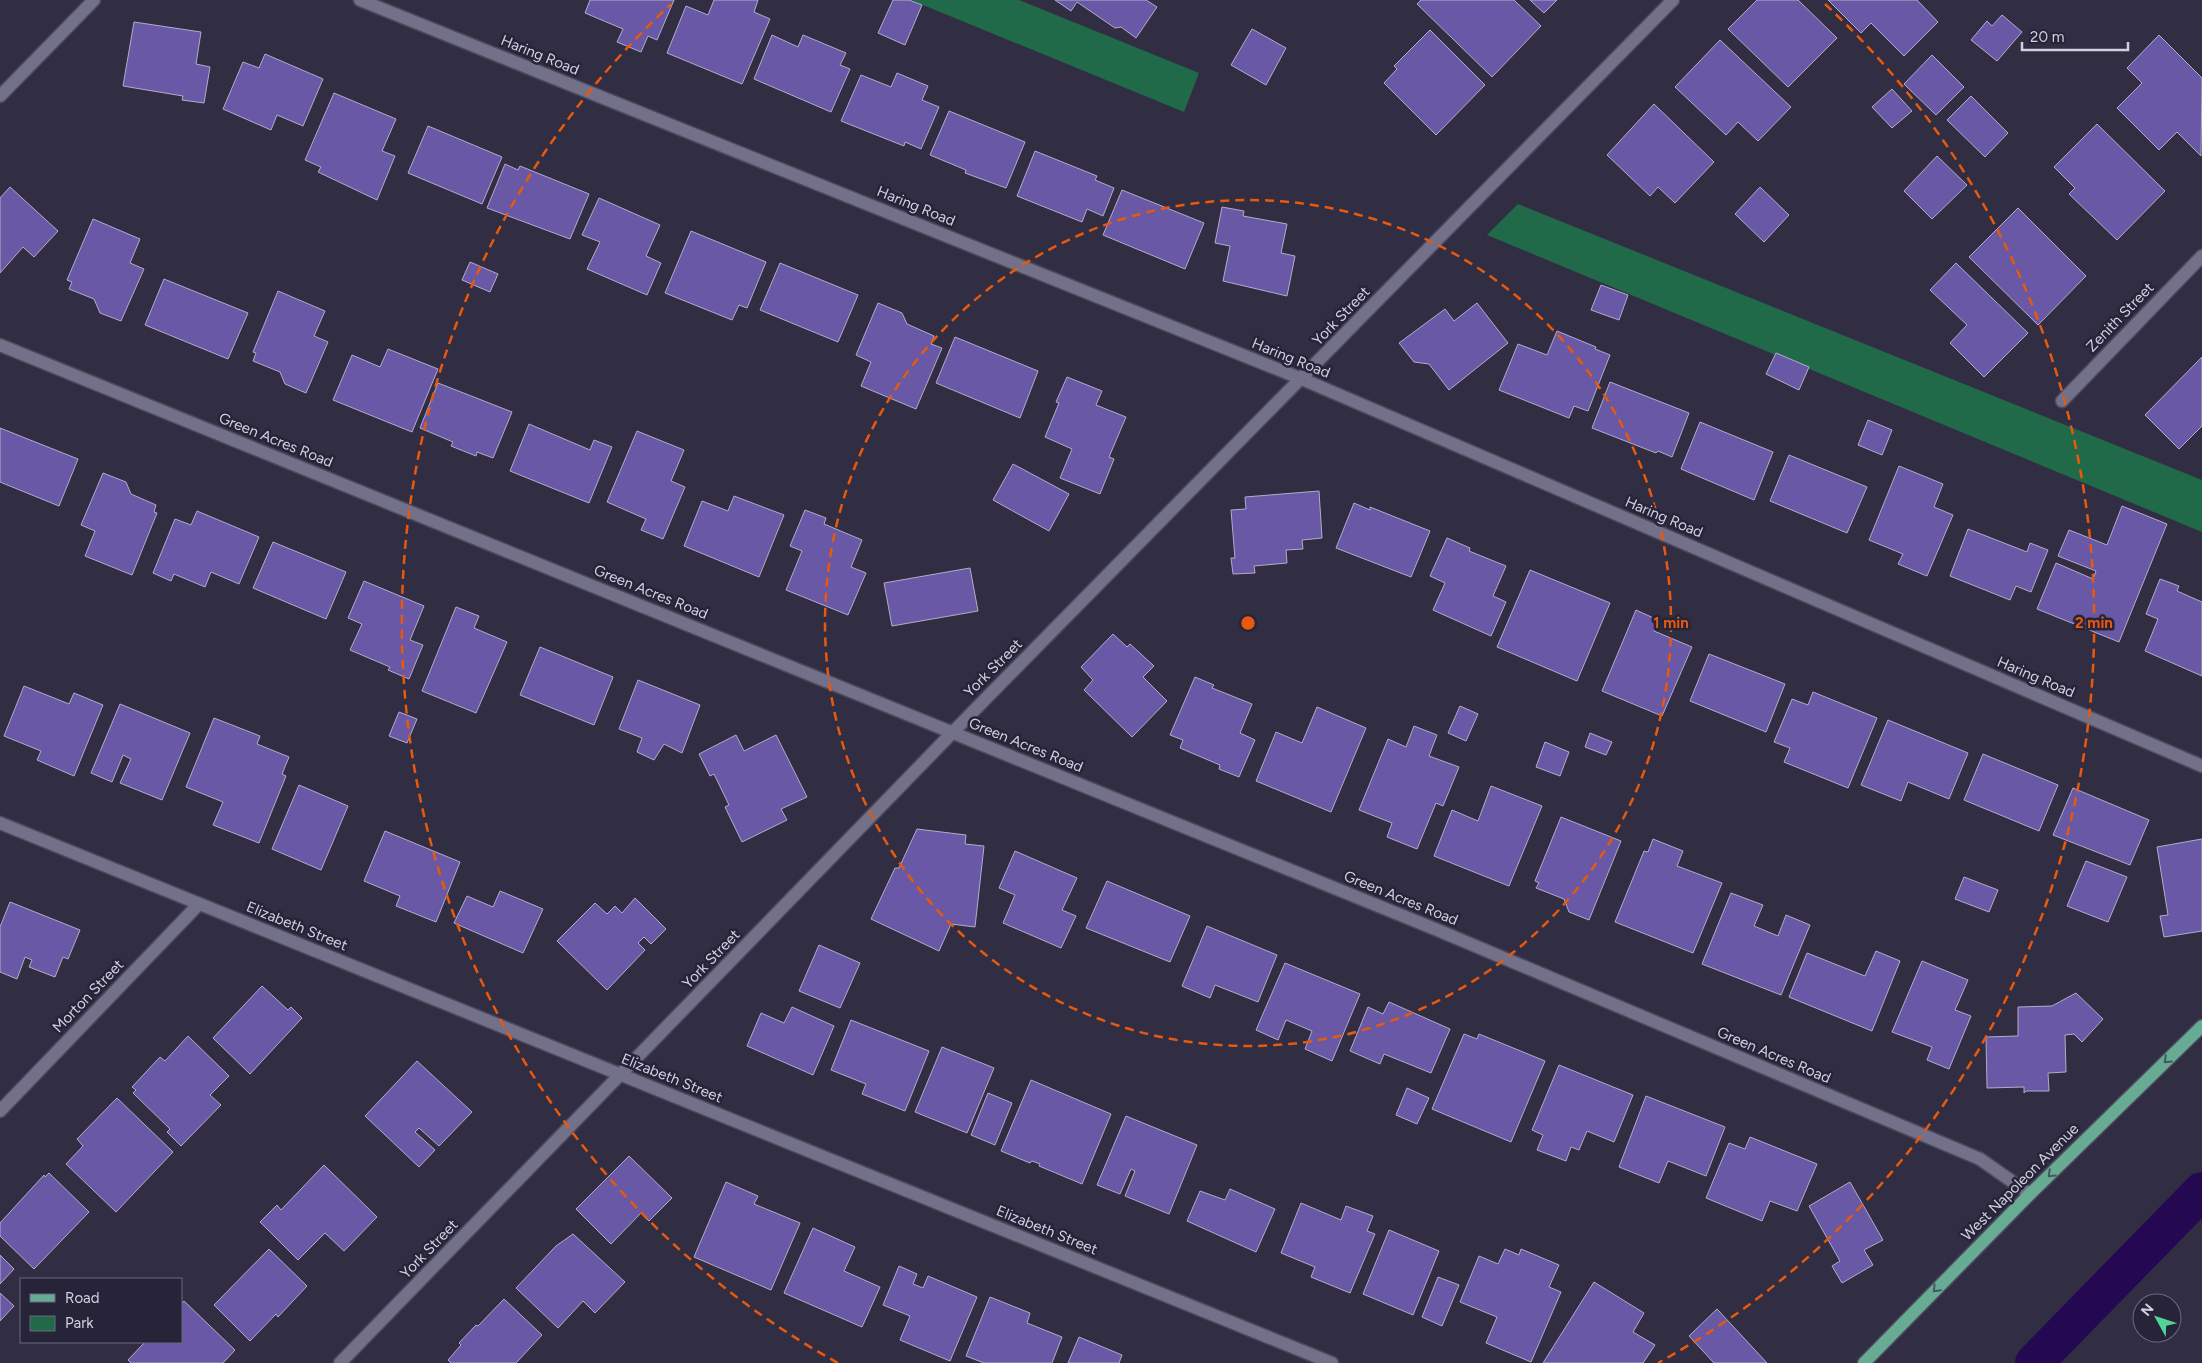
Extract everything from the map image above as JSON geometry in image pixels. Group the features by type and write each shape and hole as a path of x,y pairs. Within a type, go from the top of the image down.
{"main road":[{"name":"West Napoleon Avenue","path":"1864,1363 2030,1194 2202,1026"}],"street":[{"path":"0,96 94,0"},
{"name":"Haring Road","path":"360,0 1302,379 2202,766"},
{"name":"York Street","path":"340,1363 622,1075 952,733 1673,0"},
{"name":"Zenith Street","path":"2062,401 2202,256"},
{"name":"Green Acres Road","path":"0,345 1435,929 1980,1159 2030,1194"},
{"name":"Elizabeth Street","path":"0,823 1332,1363"},
{"name":"Morton Street","path":"0,1111 199,904"}],"green space":[{"path":"911,0 1019,0 1199,73 1184,112"},
{"path":"1518,204 2202,480 2202,532 1487,235"}],"building":[{"path":"590,0 674,0 657,40 648,36 641,52 617,42 623,29 585,13"},
{"path":"714,0 758,0 754,12 770,19 742,84 667,53 686,6 708,15"},
{"path":"893,0 909,0 922,5 905,45 878,33"},
{"path":"1055,0 1146,0 1157,7 1136,38 1121,27 1115,28 1077,2 1071,11"},
{"path":"1421,0 1514,0 1541,26 1492,77 1417,4"},
{"path":"1530,0 1557,0 1544,13"},
{"path":"1757,0 1798,0 1837,38 1788,87 1728,29"},
{"path":"1828,0 1917,0 1938,22 1904,56 1871,23 1861,33"},
{"path":"2002,15 2022,32 1997,61 1971,40 1987,21 1992,26"},
{"path":"134,22 201,32 196,64 210,67 204,103 182,100 183,96 123,86"},
{"path":"1252,29 1286,48 1266,85 1231,65"},
{"path":"1430,30 1485,85 1436,135 1384,83 1397,69 1394,66"},
{"path":"772,35 798,47 803,35 846,53 840,65 850,69 831,112 754,79"},
{"path":"2159,35 2202,78 2201,156 2177,132 2159,150 2117,108 2142,83 2127,68"},
{"path":"1720,40 1791,107 1758,141 1738,122 1726,135 1675,87"},
{"path":"265,54 323,79 303,126 277,115 271,130 223,109 243,62 259,68"},
{"path":"1932,55 1964,87 1936,115 1904,84"},
{"path":"897,73 928,86 922,100 939,107 921,149 905,142 904,146 841,121 861,75 891,87"},
{"path":"1892,89 1912,111 1892,128 1872,107"},
{"path":"334,93 396,119 382,151 395,156 377,200 318,172 321,167 305,160"},
{"path":"1971,96 2008,133 1985,157 1947,120"},
{"path":"1654,104 1714,162 1675,203 1658,187 1650,196 1607,155"},
{"path":"949,111 1025,142 1006,188 965,173 966,170 930,155"},
{"path":"2097,124 2165,191 2117,240 2069,194 2075,188 2054,167"},
{"path":"428,126 502,157 482,204 408,173"},
{"path":"1035,151 1097,176 1095,180 1114,188 1103,216 1087,209 1082,222 1017,196"},
{"path":"1937,156 1967,185 1932,219 1904,191"},
{"path":"505,164 518,170 520,166 589,194 570,239 487,208"},
{"path":"10,187 58,231 34,257 23,247 0,273 0,198"},
{"path":"1760,187 1789,215 1764,242 1735,214"},
{"path":"1122,190 1204,223 1185,269 1103,235"},
{"path":"599,198 660,225 646,256 661,263 647,295 587,269 600,242 582,235"},
{"path":"1222,207 1244,211 1243,216 1287,224 1281,253 1295,256 1287,296 1223,281 1230,246 1215,243"},
{"path":"2018,208 2086,276 2038,325 1969,257"},
{"path":"93,219 140,239 130,263 144,269 121,321 100,313 94,299 69,289 72,282 67,280"},
{"path":"691,231 766,262 747,308 739,305 732,320 665,293"},
{"path":"470,262 498,274 490,292 462,280"},
{"path":"780,263 858,295 838,342 760,310"},
{"path":"1956,263 2028,333 1984,377 1950,343 1967,325 1930,290"},
{"path":"164,279 248,313 228,359 145,325"},
{"path":"1601,285 1628,295 1619,320 1591,310"},
{"path":"278,291 325,311 314,336 328,342 306,393 285,384 280,372 253,361 256,353 253,352"},
{"path":"878,303 902,313 907,324 934,336 931,344 942,348 916,409 861,386 871,362 856,355"},
{"path":"1477,303 1508,343 1449,390 1429,364 1414,362 1399,343 1445,309 1454,321"},
{"path":"1557,331 1596,347 1595,349 1610,355 1588,411 1574,406 1569,418 1499,390 1518,344 1547,355"},
{"path":"955,337 1038,371 1020,418 936,383"},
{"path":"388,349 438,369 412,432 333,400 352,355 380,367"},
{"path":"1776,353 1809,367 1799,390 1766,374"},
{"path":"2202,357 2202,426 2179,449 2145,415"},
{"path":"1067,377 1102,391 1096,405 1126,417 1109,457 1114,459 1100,494 1060,478 1072,449 1045,437 1059,403 1056,402"},
{"path":"1610,382 1689,413 1672,457 1658,451 1656,453 1592,428"},
{"path":"438,383 512,412 493,458 477,452 476,456 451,446 453,442 420,428"},
{"path":"1868,420 1892,430 1882,455 1858,445"},
{"path":"1700,422 1773,452 1754,500 1681,469"},
{"path":"529,424 590,450 594,440 612,447 589,503 510,471"},
{"path":"0,428 78,459 59,506 0,482"},
{"path":"637,431 684,450 671,481 685,487 663,539 641,530 646,519 607,502"},
{"path":"1789,455 1867,487 1847,533 1770,501"},
{"path":"1013,464 1069,494 1049,531 993,500"},
{"path":"1899,466 1943,484 1934,507 1953,515 1927,576 1898,564 1903,554 1869,540"},
{"path":"103,473 126,482 131,494 156,505 154,512 157,513 132,575 85,556 95,531 81,525"},
{"path":"1319,491 1322,538 1302,540 1303,549 1286,550 1287,563 1254,566 1255,573 1233,574 1231,558 1235,558 1231,510 1246,509 1245,497"},
{"path":"734,496 784,515 759,577 684,546 702,501 728,511"},
{"path":"1354,503 1370,510 1370,507 1430,531 1411,577 1336,548"},
{"path":"2122,506 2167,524 2119,642 2037,609 2056,563 2093,579 2096,571 2058,556 2069,530 2107,545"},
{"path":"805,510 826,518 824,524 862,540 851,567 866,573 848,615 786,590 802,551 790,546"},
{"path":"197,511 259,537 239,584 211,572 205,587 174,574 171,581 153,573 175,519 191,525"},
{"path":"1968,529 2027,552 2030,543 2048,550 2031,592 2016,586 2010,600 1950,576"},
{"path":"1447,538 1470,548 1469,551 1506,566 1493,596 1506,602 1491,636 1433,610 1445,583 1430,576"},
{"path":"273,542 346,572 326,619 253,588"},
{"path":"970,568 978,611 892,626 884,583"},
{"path":"1530,570 1610,603 1577,681 1497,647"},
{"path":"2160,579 2179,586 2177,591 2202,602 2202,676 2145,651 2158,619 2146,614"},
{"path":"364,581 424,606 410,640 423,645 409,679 388,670 390,667 350,650 362,624 348,618"},
{"path":"456,607 479,616 474,628 507,642 476,713 422,691"},
{"path":"1636,610 1658,620 1654,631 1692,647 1662,716 1602,691"},
{"path":"1113,634 1127,647 1130,644 1154,666 1143,677 1167,701 1132,737 1084,690 1093,680 1081,667"},
{"path":"540,647 613,677 594,725 520,695"},
{"path":"1709,654 1785,684 1766,732 1690,701"},
{"path":"1195,677 1214,685 1212,688 1252,704 1240,733 1255,740 1239,777 1219,769 1220,765 1180,748 1183,740 1170,735"},
{"path":"638,680 700,705 682,753 664,744 654,760 637,752 642,738 619,729"},
{"path":"24,686 69,704 74,693 103,705 74,776 37,760 41,751 4,736"},
{"path":"1813,692 1877,718 1848,788 1784,762 1790,748 1774,742 1792,699 1808,705"},
{"path":"120,704 190,733 162,800 120,783 131,759 123,755 112,782 91,773"},
{"path":"1460,706 1478,714 1466,741 1448,733"},
{"path":"1317,707 1366,728 1331,812 1256,781 1276,732 1302,743"},
{"path":"399,712 417,719 407,743 389,736"},
{"path":"214,718 260,736 257,744 289,757 282,774 286,776 259,843 213,825 223,802 186,787"},
{"path":"1888,720 1968,753 1949,799 1908,782 1901,801 1861,785"},
{"path":"1414,726 1437,735 1429,756 1459,767 1443,806 1436,803 1417,849 1387,837 1392,823 1359,810 1388,739 1406,747"},
{"path":"1590,733 1612,742 1606,755 1585,747"},
{"path":"736,735 744,751 776,735 807,797 781,809 787,820 742,842 725,807 729,805 714,774 710,776 699,754"},
{"path":"1545,742 1569,752 1560,776 1536,767"},
{"path":"1983,754 2058,785 2039,831 1964,800"},
{"path":"299,785 348,806 321,870 272,849"},
{"path":"1491,786 1542,806 1509,886 1434,856 1452,810 1478,821"},
{"path":"2073,788 2149,820 2130,865 2053,835"},
{"path":"1561,817 1621,841 1589,920 1569,912 1564,899 1536,888 1539,883 1535,881"},
{"path":"917,829 966,835 965,844 984,846 975,927 951,924 939,951 871,919 895,868 899,868"},
{"path":"385,831 460,862 436,922 396,906 400,896 364,881"},
{"path":"1653,839 1683,851 1677,866 1722,883 1693,953 1615,922 1644,851 1648,852"},
{"path":"2202,839 2202,931 2164,937 2160,916 2168,915 2157,847"},
{"path":"1015,851 1077,878 1062,910 1076,916 1061,948 1003,923 1015,895 999,888"},
{"path":"2086,861 2127,877 2108,922 2067,906"},
{"path":"1964,877 1998,890 1989,912 1955,899"},
{"path":"1107,881 1190,916 1170,962 1086,928"},
{"path":"500,891 543,909 523,953 454,923 467,896 493,907"},
{"path":"1731,893 1763,905 1754,926 1778,936 1786,915 1810,925 1781,995 1702,964"},
{"path":"635,898 666,929 651,944 644,937 638,943 645,950 607,990 557,941 595,903 607,914 615,906 622,913"},
{"path":"10,902 80,930 68,959 63,957 55,977 29,967 32,960 25,957 17,979 0,972 0,927"},
{"path":"1207,926 1277,955 1258,1002 1215,985 1210,998 1182,986"},
{"path":"819,945 860,963 840,1008 799,991"},
{"path":"1876,951 1900,961 1872,1031 1789,997 1807,953 1865,976"},
{"path":"1922,961 1968,980 1955,1010 1971,1016 1949,1069 1927,1060 1932,1047 1892,1032"},
{"path":"1285,963 1360,994 1332,1061 1305,1049 1312,1031 1286,1020 1278,1040 1256,1030"},
{"path":"262,986 288,1010 291,1007 302,1018 250,1074 213,1038"},
{"path":"2076,993 2103,1019 2082,1042 2074,1034 2065,1035 2066,1072 2048,1073 2049,1091 2026,1091 2024,1093 2024,1087 1987,1088 1986,1037 2018,1036 2018,1007 2052,1006"},
{"path":"1389,1002 1450,1029 1431,1073 1384,1054 1380,1064 1350,1051 1368,1007 1383,1014"},
{"path":"792,1007 834,1026 813,1075 747,1046 761,1013 784,1023"},
{"path":"851,1020 929,1051 905,1111 862,1094 866,1084 831,1070"},
{"path":"1464,1034 1477,1039 1479,1034 1545,1061 1511,1142 1432,1109"},
{"path":"188,1036 229,1076 210,1095 221,1105 181,1146 167,1132 170,1129 133,1093 136,1090 132,1087 160,1057 165,1061"},
{"path":"942,1047 994,1068 967,1133 915,1112"},
{"path":"417,1061 472,1112 439,1146 419,1128 415,1132 435,1150 419,1167 365,1116"},
{"path":"1559,1065 1633,1095 1614,1142 1587,1131 1579,1150 1571,1147 1566,1161 1537,1150 1543,1135 1532,1130"},
{"path":"1031,1080 1111,1114 1082,1184 1039,1166 1040,1164 1032,1161 1030,1163 1001,1151"},
{"path":"1407,1088 1429,1098 1417,1124 1396,1115"},
{"path":"988,1093 1012,1103 995,1145 971,1135"},
{"path":"1646,1096 1725,1127 1706,1176 1668,1161 1659,1183 1619,1167"},
{"path":"117,1098 173,1152 116,1212 66,1164 83,1146 77,1139"},
{"path":"1126,1116 1197,1145 1169,1214 1125,1196 1135,1171 1131,1169 1120,1194 1097,1185"},
{"path":"1750,1137 1817,1164 1797,1211 1770,1201 1762,1221 1706,1198 1729,1143 1745,1149"},
{"path":"629,1156 672,1198 649,1221 641,1213 611,1244 576,1209"},
{"path":"324,1165 377,1217 344,1251 325,1233 298,1260 260,1222 277,1205 281,1210"},
{"path":"49,1173 89,1212 34,1269 0,1236 0,1223 44,1175 45,1177"},
{"path":"726,1182 758,1196 754,1204 800,1223 771,1290 694,1257"},
{"path":"1850,1182 1883,1240 1864,1250 1873,1265 1842,1283 1832,1266 1840,1261 1809,1206"},
{"path":"1230,1189 1275,1209 1256,1252 1187,1221 1200,1191 1225,1200"},
{"path":"1301,1203 1341,1220 1346,1206 1373,1216 1367,1231 1375,1234 1350,1293 1311,1277 1315,1267 1281,1253"},
{"path":"813,1228 855,1247 844,1271 880,1287 862,1327 784,1293"},
{"path":"1389,1230 1439,1251 1413,1315 1363,1294"},
{"path":"573,1234 625,1282 595,1313 583,1301 558,1328 516,1288 556,1246"},
{"path":"269,1249 307,1286 278,1317 276,1314 250,1341 214,1305"},
{"path":"1505,1249 1519,1255 1521,1249 1559,1265 1549,1287 1561,1292 1531,1362 1486,1343 1497,1317 1460,1302 1479,1256 1498,1264"},
{"path":"0,1255 14,1269 0,1284"},
{"path":"899,1266 917,1274 913,1284 923,1288 928,1276 977,1297 950,1361 900,1340 910,1316 883,1305"},
{"path":"1438,1277 1459,1285 1442,1326 1422,1317"},
{"path":"1594,1282 1644,1313 1633,1332 1655,1345 1643,1363 1543,1363"},
{"path":"0,1293 14,1306 0,1321"},
{"path":"990,1297 1030,1313 1027,1323 1062,1337 1052,1363 984,1363 966,1356"},
{"path":"504,1299 542,1335 516,1363 451,1363 448,1360 461,1345 459,1343"},
{"path":"184,1301 235,1350 223,1363 131,1363 128,1360 144,1343 182,1343 182,1303"},
{"path":"1717,1309 1767,1363 1714,1363 1689,1336"},
{"path":"1079,1337 1122,1355 1119,1363 1068,1363"}],"waterway":[{"path":"2034,1363 2202,1191"}]}
